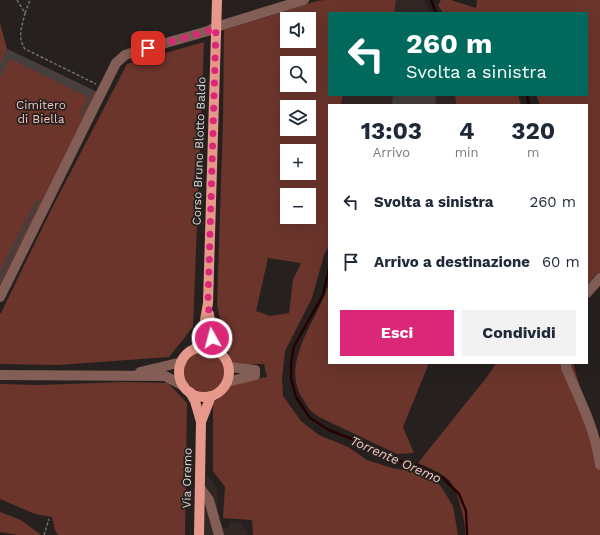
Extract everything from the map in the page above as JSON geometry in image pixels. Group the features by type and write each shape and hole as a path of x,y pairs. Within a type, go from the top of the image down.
{"main road":[{"name":"Corso Bruno Blotto Baldo","path":"216,350 212,338 208,303 217,0"},
{"name":"Corso Bruno Blotto Baldo","path":"195,348 202,337 208,303"},
{"path":"202,347 216,350 222,354 229,367 227,382 223,388 211,396 196,395 187,389 180,374 182,362 185,356 195,348 202,347"},
{"name":"Via Oremo","path":"187,389 195,401 200,422 199,535"},
{"name":"Via Oremo","path":"200,422 211,396"}],"street":[{"path":"0,297 116,63 125,55 208,31 276,4 304,0"},
{"path":"588,292 600,278"},
{"path":"126,375 182,362"},
{"path":"566,364 566,368 588,416 600,465"},
{"path":"227,382 255,374 255,370 229,367"},
{"path":"0,374 165,376 187,389"},
{"path":"200,488 208,500 219,535"}],"path":[{"path":"17,0 25,13"},
{"path":"30,0 20,32 20,42 25,49 104,88"},
{"path":"44,535 49,519"}],"shaded area":[{"path":"396,0 425,0 430,12 394,12"},
{"path":"343,96 455,96 456,104 341,104"},
{"path":"208,475 217,490 218,521 223,528 229,528 229,522 242,523 243,529 247,531 247,535 203,535 204,478"}],"green space":[{"path":"325,0 396,0 394,12 328,12 328,96 343,96 341,104 328,104 328,248 324,255 312,298 285,351 282,379 283,396 301,421 319,435 348,447 367,460 392,468 415,472 440,485 453,506 458,535 253,535 252,520 223,518 225,487 213,471 213,403 232,385 240,381 267,377 264,364 233,364 226,346 217,305 223,122 224,30 280,13 280,48 316,48 316,12 282,12","holes":["268,258 301,263 293,280 289,313 270,316 256,311"]},
{"path":"441,0 451,0 476,8 477,0 600,0 600,272 599,274 597,273 588,284 588,104 540,104 536,96 588,96 588,12 442,12 438,5"},
{"name":"Cimitero di Biella","path":"0,23 7,49 97,92 0,285"},
{"path":"204,42 193,327 169,357 58,365 0,364 0,313 52,208 127,64"},
{"path":"455,96 518,96 521,104 456,104"},
{"path":"328,286 328,364 429,364 403,427 414,453 397,454 319,417 306,405 297,385 296,370 298,355 303,340"},
{"path":"200,352 208,352 215,355 221,361 224,372 221,383 215,389 208,392 200,392 193,389 187,383 184,376 184,368 187,361 193,355"},
{"path":"495,364 573,364 600,457 600,535 465,535 461,507 449,480 434,470 418,463 490,373"},
{"path":"124,382 168,383 187,403 185,535 58,535 55,530 52,517 35,514 0,499 0,384 38,385"},
{"path":"0,512 21,520 41,535 18,535 0,532"}],"building":[{"path":"7,49 95,91 82,116 79,115 88,97 10,59 0,78 0,64"},
{"path":"393,96 436,96 435,104 392,104"},
{"path":"37,199 40,201 0,282 0,271"}],"waterway":[{"name":"Torrente Oremo","path":"431,0 436,12"},
{"name":"Torrente Oremo","path":"527,96 529,104"},
{"name":"Torrente Oremo","path":"328,272 323,295 294,346 291,363 291,378 296,397 310,418 329,430 365,444 391,459 416,465 442,477 459,494 466,511 467,535"}],"route":[{"path":"148,48 216,28 208,303 212,338"}]}
